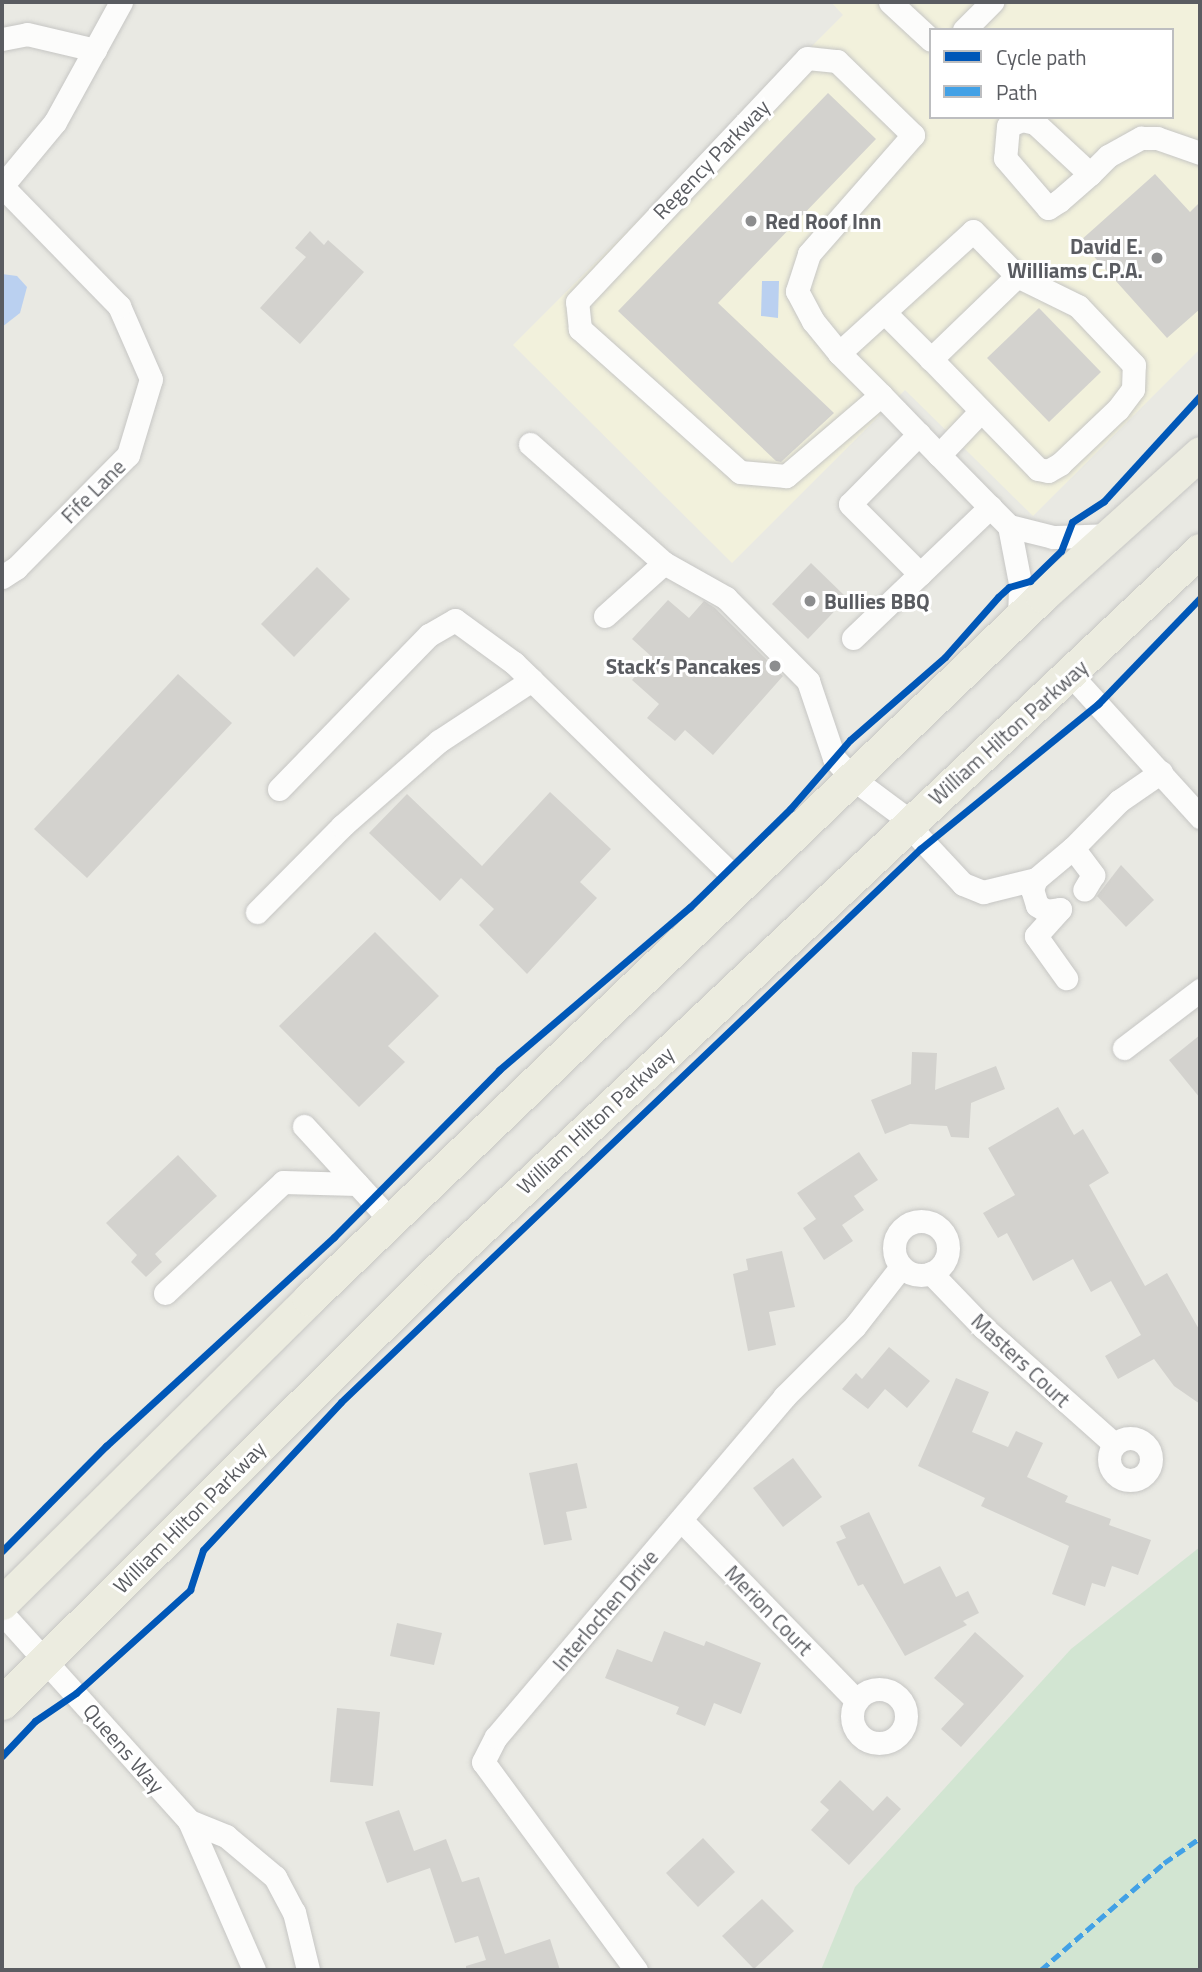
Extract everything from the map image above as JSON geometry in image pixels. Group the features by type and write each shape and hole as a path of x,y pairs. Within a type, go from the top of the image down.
{"highway":[{"path":"2,1603 111,1490 745,880 1019,618 1200,453"},
{"name":"William Hilton Parkway","path":"2,1703 435,1272 909,823 1199,554"}],"street":[{"path":"2,186 55,122 121,2"},
{"path":"890,2 929,38"},
{"path":"966,28 992,2"},
{"path":"2,40 27,34 95,50"},
{"name":"Regency Parkway","path":"881,395 786,476 740,472 580,329 578,302 807,58 837,61 914,135 809,254 797,291 813,321 839,353 881,395 1009,526"},
{"path":"1090,174 1108,156 1141,138 1157,138 1200,153"},
{"name":"Fife Lane","path":"2,186 119,306 151,379 128,455 16,569 2,577"},
{"path":"839,353 884,312 973,231 1017,276 1078,306 1095,321 1134,365 1133,389 1118,409 1048,471 1038,469 1019,453 884,312"},
{"path":"931,359 1017,276"},
{"path":"939,455 980,412"},
{"path":"919,434 850,504 920,574"},
{"path":"530,444 664,564 726,598 808,681 834,758 852,778 909,823 963,884 983,892 1036,879 1073,848 1119,801 1161,772"},
{"path":"853,638 990,507"},
{"path":"1019,618 1020,583 1009,526 1053,537 1110,534"},
{"path":"605,616 664,564"},
{"path":"279,789 429,635 455,620 531,680 727,870 745,880"},
{"path":"1071,675 1200,817"},
{"path":"257,912 342,826 439,741 531,680"},
{"path":"1073,848 1093,876 1084,890"},
{"path":"1036,879 1032,889 1037,905 1046,911 1060,909 1036,936 1066,978"},
{"path":"1124,1048 1200,990"},
{"path":"304,1126 391,1221"},
{"path":"165,1293 283,1182 357,1184"},
{"path":"911,1222 932,1223 941,1229 948,1248 940,1268 920,1275 901,1266 895,1257 896,1236 911,1222"},
{"name":"Interlochen Drive","path":"636,1970 483,1762 496,1737 784,1397 855,1326 901,1266"},
{"name":"Masters Court","path":"931,1273 984,1328 1114,1444"},
{"name":"Merion Court","path":"681,1520 857,1700"},
{"name":"Queens Way","path":"2,1613 189,1821 254,1970"},
{"name":"Queens Way","path":"189,1821 226,1836 275,1877 294,1912 308,1970"}],"shaded area":[{"path":"831,2 1200,2 1200,349 1033,516 905,390 732,563 513,345 843,15"},
{"path":"1200,1547 1200,1970 821,1970 855,1887 1071,1649"}],"water":[{"path":"2,274 17,276 27,287 20,313 2,327"},
{"path":"762,281 779,281 778,318 761,316"}],"building":[{"name":"Red Roof Inn","path":"828,93 876,139 718,303 834,413 781,462 776,461 618,311"},
{"path":"1155,174 1190,212 1200,202 1200,309 1167,338 1080,241"},
{"path":"310,231 324,245 328,240 364,272 300,344 260,308 306,257 295,248"},
{"path":"1039,308 1101,372 1049,422 987,358"},
{"name":"Bullies BBQ","path":"811,563 847,598 808,639 772,604"},
{"path":"317,567 350,599 294,657 261,624"},
{"path":"668,600 689,618 704,601 715,608 783,676 713,755 685,730 675,741 647,718 659,704 632,680 652,657 632,639"},
{"path":"178,674 232,723 87,878 34,829"},
{"path":"550,792 611,849 580,882 597,898 527,974 479,925 494,909 461,878 440,901 369,833 407,794 482,866"},
{"path":"1121,865 1154,900 1126,927 1097,896"},
{"path":"375,932 439,996 388,1046 405,1062 359,1107 279,1026"},
{"path":"1200,1035 1200,1098 1169,1060"},
{"path":"912,1052 937,1053 935,1090 996,1066 1005,1089 971,1103 969,1138 951,1137 947,1126 910,1124 885,1134 871,1100 911,1084"},
{"path":"1058,1107 1074,1135 1083,1129 1109,1173 1089,1185 1145,1286 1167,1273 1200,1331 1200,1404 1174,1386 1154,1359 1118,1379 1105,1356 1141,1335 1111,1281 1091,1292 1073,1259 1033,1281 1007,1233 998,1238 983,1213 1015,1195 988,1148"},
{"path":"859,1152 878,1180 854,1196 864,1210 842,1225 853,1241 824,1260 803,1228 816,1219 797,1193"},
{"path":"178,1155 217,1196 155,1254 162,1262 146,1277 131,1262 137,1255 106,1223"},
{"path":"782,1251 795,1307 769,1312 776,1345 748,1351 733,1274 748,1270 746,1259"},
{"path":"889,1347 930,1381 907,1408 885,1389 868,1409 842,1389 856,1373 862,1379"},
{"path":"956,1378 989,1392 972,1432 1008,1447 1016,1431 1043,1443 1027,1477 1068,1496 1065,1502 1111,1519 1109,1525 1151,1540 1138,1575 1112,1566 1105,1587 1092,1583 1085,1606 1052,1594 1069,1546 981,1506 985,1498 918,1466"},
{"path":"793,1458 822,1497 783,1527 753,1488"},
{"path":"577,1463 587,1508 566,1512 572,1540 544,1545 529,1473"},
{"path":"869,1512 904,1584 940,1566 956,1597 968,1591 979,1613 963,1621 967,1625 905,1656 863,1584 858,1586 836,1542 846,1538 840,1526"},
{"path":"397,1623 442,1633 434,1665 390,1656"},
{"path":"664,1631 704,1646 706,1641 761,1663 741,1714 714,1703 705,1726 676,1714 679,1707 605,1678 617,1649 652,1662"},
{"path":"975,1632 1024,1676 961,1747 941,1729 964,1704 934,1678"},
{"path":"337,1708 380,1712 373,1786 330,1782"},
{"path":"840,1780 873,1811 887,1796 901,1809 849,1865 811,1830 829,1810 820,1802"},
{"path":"399,1810 414,1851 446,1839 462,1882 479,1877 505,1954 550,1939 560,1970 466,1970 466,1966 486,1960 478,1936 455,1943 430,1868 387,1883 365,1822"},
{"path":"703,1838 735,1872 698,1907 666,1873"},
{"path":"762,1899 794,1931 754,1969 722,1936"}],"marked path":[{"path":"1041,1970 1164,1863 1200,1838"}],"cycle path":[{"path":"2,1551 106,1446 334,1237 499,1070 690,907 790,809 850,740 945,657 998,597 1009,587 1030,581 1061,551 1072,522 1104,501 1200,396"},
{"path":"2,1756 35,1721 76,1693 190,1590 203,1550 341,1402 920,849 1098,704 1200,598"}],"place":[{"name":"Red Roof Inn","path":"751,221"},
{"name":"David E. Williams C.P.A.","path":"1157,258"},
{"name":"Bullies BBQ","path":"810,601"},
{"name":"Stack’s Pancakes","path":"775,666"}]}
